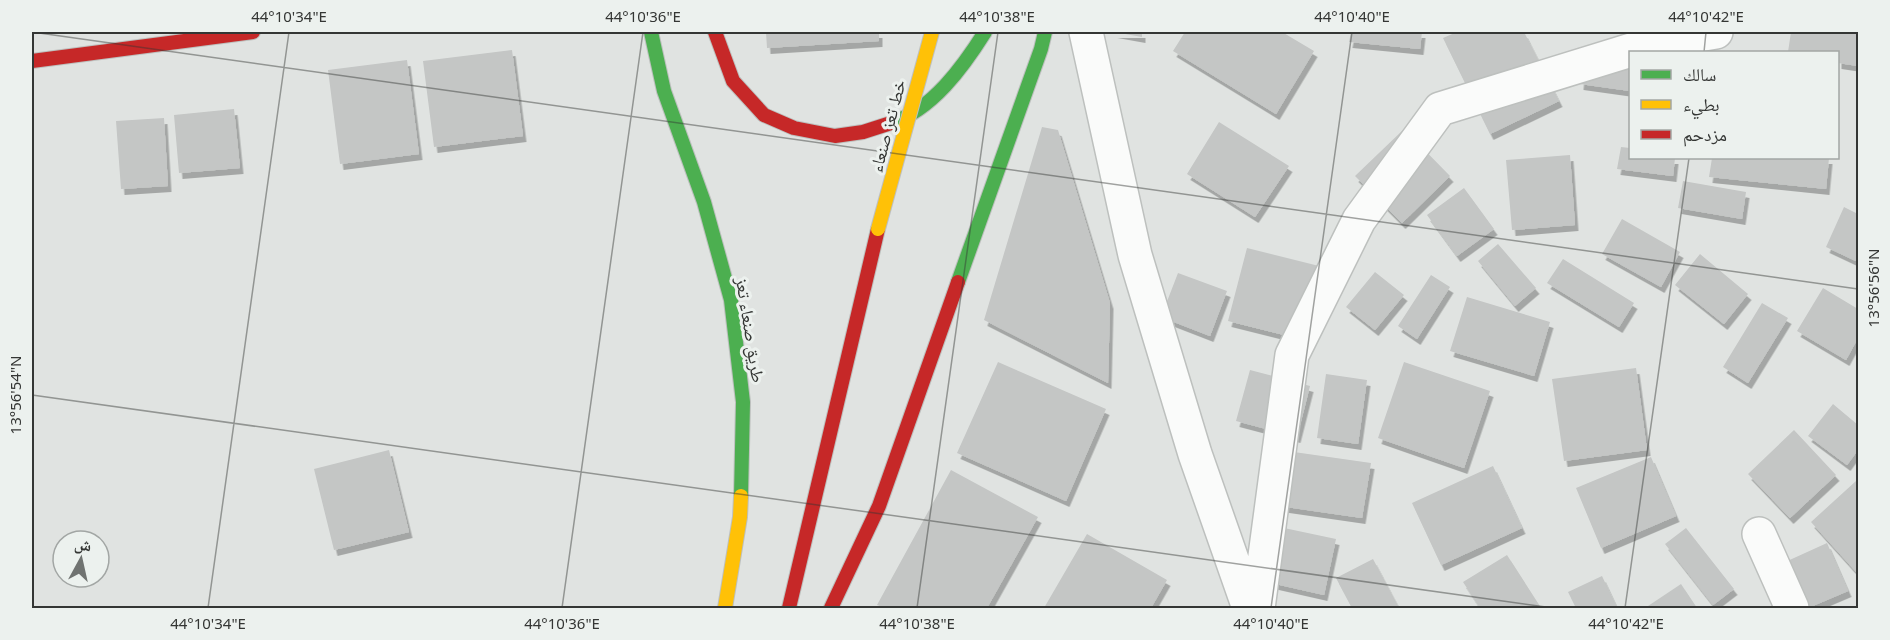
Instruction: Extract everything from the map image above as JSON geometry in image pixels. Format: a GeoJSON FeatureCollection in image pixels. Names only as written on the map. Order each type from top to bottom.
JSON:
{"type":"FeatureCollection","features":[{"type":"Feature","properties":{"kind":"main road"},"geometry":{"type":"LineString","coordinates":[[35,56],[254,32]]}},
{"type":"Feature","properties":{"kind":"main road","name":"طريق صنعاء تعز"},"geometry":{"type":"LineString","coordinates":[[651,32],[664,91],[704,202],[731,300],[742,414],[740,517],[725,609]]}},
{"type":"Feature","properties":{"kind":"main road"},"geometry":{"type":"LineString","coordinates":[[715,32],[733,81],[764,115],[795,128],[835,135],[863,132],[895,122],[923,105],[945,86],[965,63],[985,32]]}},
{"type":"Feature","properties":{"kind":"main road","name":"خط تعز صنعاء"},"geometry":{"type":"LineString","coordinates":[[789,609],[879,229],[932,32]]}},
{"type":"Feature","properties":{"kind":"main road"},"geometry":{"type":"LineString","coordinates":[[831,609],[879,506],[1041,49],[1045,32]]}},
{"type":"Feature","properties":{"kind":"street"},"geometry":{"type":"LineString","coordinates":[[1086,32],[1135,255],[1195,454],[1249,609]]}},
{"type":"Feature","properties":{"kind":"street"},"geometry":{"type":"LineString","coordinates":[[1258,609],[1292,355],[1359,220],[1440,109],[1647,37],[1716,32]]}},
{"type":"Feature","properties":{"kind":"street"},"geometry":{"type":"LineString","coordinates":[[1759,534],[1792,609]]}},
{"type":"Feature","properties":{"kind":"building"},"geometry":{"type":"Polygon","coordinates":[[[766,32],[879,32],[879,41],[767,48],[766,32]]]}},
{"type":"Feature","properties":{"kind":"building"},"geometry":{"type":"Polygon","coordinates":[[[1114,32],[1142,32],[1142,37],[1114,32]]]}},
{"type":"Feature","properties":{"kind":"building"},"geometry":{"type":"Polygon","coordinates":[[[1185,32],[1282,32],[1314,51],[1276,114],[1173,51],[1185,32]]]}},
{"type":"Feature","properties":{"kind":"building"},"geometry":{"type":"Polygon","coordinates":[[[1351,32],[1422,32],[1420,49],[1349,42],[1351,32]]]}},
{"type":"Feature","properties":{"kind":"building"},"geometry":{"type":"Polygon","coordinates":[[[1457,32],[1524,32],[1559,101],[1490,134],[1443,38],[1457,32]]]}},
{"type":"Feature","properties":{"kind":"building"},"geometry":{"type":"Polygon","coordinates":[[[1791,32],[1858,32],[1858,66],[1839,63],[1839,51],[1788,51],[1791,32]]]}},
{"type":"Feature","properties":{"kind":"building"},"geometry":{"type":"Polygon","coordinates":[[[1584,46],[1629,52],[1629,91],[1580,84],[1584,46]]]}},
{"type":"Feature","properties":{"kind":"building"},"geometry":{"type":"Polygon","coordinates":[[[512,50],[523,136],[434,147],[423,61],[512,50]]]}},
{"type":"Feature","properties":{"kind":"building"},"geometry":{"type":"Polygon","coordinates":[[[407,60],[419,154],[340,164],[328,70],[407,60]]]}},
{"type":"Feature","properties":{"kind":"building"},"geometry":{"type":"Polygon","coordinates":[[[234,109],[240,168],[179,173],[174,115],[234,109]]]}},
{"type":"Feature","properties":{"kind":"building"},"geometry":{"type":"Polygon","coordinates":[[[164,118],[168,186],[121,189],[116,121],[164,118]]]}},
{"type":"Feature","properties":{"kind":"building"},"geometry":{"type":"Polygon","coordinates":[[[1219,122],[1289,166],[1255,217],[1187,174],[1219,122]]]}},
{"type":"Feature","properties":{"kind":"building"},"geometry":{"type":"Polygon","coordinates":[[[1042,127],[1058,130],[1110,303],[1108,383],[984,320],[1042,127]]]}},
{"type":"Feature","properties":{"kind":"building"},"geometry":{"type":"Polygon","coordinates":[[[1404,129],[1450,176],[1402,223],[1355,176],[1404,129]]]}},
{"type":"Feature","properties":{"kind":"building"},"geometry":{"type":"Polygon","coordinates":[[[1621,147],[1629,148],[1629,159],[1675,159],[1673,176],[1617,169],[1621,147]]]}},
{"type":"Feature","properties":{"kind":"building"},"geometry":{"type":"Polygon","coordinates":[[[1570,155],[1575,225],[1512,230],[1506,160],[1570,155]]]}},
{"type":"Feature","properties":{"kind":"building"},"geometry":{"type":"Polygon","coordinates":[[[1712,159],[1829,159],[1826,189],[1709,177],[1712,159]]]}},
{"type":"Feature","properties":{"kind":"building"},"geometry":{"type":"Polygon","coordinates":[[[1683,181],[1746,192],[1742,219],[1678,208],[1683,181]]]}},
{"type":"Feature","properties":{"kind":"building"},"geometry":{"type":"Polygon","coordinates":[[[1464,188],[1494,229],[1457,256],[1427,215],[1464,188]]]}},
{"type":"Feature","properties":{"kind":"building"},"geometry":{"type":"Polygon","coordinates":[[[1844,207],[1858,214],[1858,262],[1826,247],[1844,207]]]}},
{"type":"Feature","properties":{"kind":"building"},"geometry":{"type":"Polygon","coordinates":[[[1622,219],[1680,252],[1661,287],[1602,254],[1622,219]]]}},
{"type":"Feature","properties":{"kind":"building"},"geometry":{"type":"Polygon","coordinates":[[[1498,244],[1536,288],[1515,306],[1478,261],[1498,244]]]}},
{"type":"Feature","properties":{"kind":"building"},"geometry":{"type":"Polygon","coordinates":[[[1247,248],[1319,266],[1300,339],[1228,321],[1247,248]]]}},
{"type":"Feature","properties":{"kind":"building"},"geometry":{"type":"Polygon","coordinates":[[[1700,254],[1748,294],[1724,324],[1675,285],[1700,254]]]}},
{"type":"Feature","properties":{"kind":"building"},"geometry":{"type":"Polygon","coordinates":[[[1563,259],[1634,303],[1619,327],[1547,283],[1563,259]]]}},
{"type":"Feature","properties":{"kind":"building"},"geometry":{"type":"Polygon","coordinates":[[[1375,272],[1404,295],[1375,330],[1346,307],[1375,272]]]}},
{"type":"Feature","properties":{"kind":"building"},"geometry":{"type":"Polygon","coordinates":[[[1178,273],[1227,291],[1210,336],[1161,317],[1178,273]]]}},
{"type":"Feature","properties":{"kind":"building"},"geometry":{"type":"Polygon","coordinates":[[[1431,275],[1450,287],[1417,339],[1398,326],[1431,275]]]}},
{"type":"Feature","properties":{"kind":"building"},"geometry":{"type":"Polygon","coordinates":[[[1823,288],[1858,309],[1858,338],[1846,360],[1797,331],[1823,288]]]}},
{"type":"Feature","properties":{"kind":"building"},"geometry":{"type":"Polygon","coordinates":[[[1467,297],[1550,322],[1534,376],[1450,351],[1467,297]]]}},
{"type":"Feature","properties":{"kind":"building"},"geometry":{"type":"Polygon","coordinates":[[[1762,303],[1788,318],[1748,383],[1723,367],[1762,303]]]}},
{"type":"Feature","properties":{"kind":"building"},"geometry":{"type":"Polygon","coordinates":[[[998,362],[1106,409],[1066,501],[957,453],[998,362]]]}},
{"type":"Feature","properties":{"kind":"building"},"geometry":{"type":"Polygon","coordinates":[[[1404,362],[1490,391],[1464,468],[1378,438],[1404,362]]]}},
{"type":"Feature","properties":{"kind":"building"},"geometry":{"type":"Polygon","coordinates":[[[1636,368],[1647,450],[1564,461],[1552,379],[1636,368]]]}},
{"type":"Feature","properties":{"kind":"building"},"geometry":{"type":"Polygon","coordinates":[[[1250,370],[1310,386],[1297,437],[1236,421],[1250,370]]]}},
{"type":"Feature","properties":{"kind":"building"},"geometry":{"type":"Polygon","coordinates":[[[1326,374],[1367,380],[1358,444],[1317,438],[1326,374]]]}},
{"type":"Feature","properties":{"kind":"building"},"geometry":{"type":"Polygon","coordinates":[[[1833,404],[1858,425],[1858,450],[1847,465],[1808,436],[1833,404]]]}},
{"type":"Feature","properties":{"kind":"building"},"geometry":{"type":"Polygon","coordinates":[[[1794,430],[1836,475],[1790,518],[1748,474],[1794,430]]]}},
{"type":"Feature","properties":{"kind":"building"},"geometry":{"type":"Polygon","coordinates":[[[389,450],[409,532],[334,550],[314,469],[389,450]]]}},
{"type":"Feature","properties":{"kind":"building"},"geometry":{"type":"Polygon","coordinates":[[[1287,451],[1371,463],[1362,518],[1279,506],[1287,451]]]}},
{"type":"Feature","properties":{"kind":"building"},"geometry":{"type":"Polygon","coordinates":[[[1651,457],[1676,516],[1601,548],[1576,488],[1651,457]]]}},
{"type":"Feature","properties":{"kind":"building"},"geometry":{"type":"Polygon","coordinates":[[[1493,466],[1522,528],[1441,565],[1412,503],[1493,466]]]}},
{"type":"Feature","properties":{"kind":"building"},"geometry":{"type":"Polygon","coordinates":[[[951,470],[1038,517],[987,608],[885,608],[877,605],[951,470]]]}},
{"type":"Feature","properties":{"kind":"building"},"geometry":{"type":"Polygon","coordinates":[[[1856,481],[1858,483],[1858,574],[1811,522],[1856,481]]]}},
{"type":"Feature","properties":{"kind":"building"},"geometry":{"type":"Polygon","coordinates":[[[1284,528],[1336,539],[1324,595],[1271,583],[1284,528]]]}},
{"type":"Feature","properties":{"kind":"building"},"geometry":{"type":"Polygon","coordinates":[[[1686,528],[1734,589],[1713,605],[1665,544],[1686,528]]]}},
{"type":"Feature","properties":{"kind":"building"},"geometry":{"type":"Polygon","coordinates":[[[1087,534],[1167,580],[1151,608],[1044,608],[1087,534]]]}},
{"type":"Feature","properties":{"kind":"building"},"geometry":{"type":"Polygon","coordinates":[[[1827,543],[1848,591],[1808,608],[1783,563],[1827,543]]]}},
{"type":"Feature","properties":{"kind":"building"},"geometry":{"type":"Polygon","coordinates":[[[1507,555],[1541,608],[1480,608],[1463,582],[1507,555]]]}},
{"type":"Feature","properties":{"kind":"building"},"geometry":{"type":"Polygon","coordinates":[[[1373,559],[1399,608],[1352,608],[1336,578],[1373,559]]]}},
{"type":"Feature","properties":{"kind":"building"},"geometry":{"type":"Polygon","coordinates":[[[1602,576],[1617,608],[1576,608],[1568,592],[1602,576]]]}},
{"type":"Feature","properties":{"kind":"building"},"geometry":{"type":"Polygon","coordinates":[[[1681,584],[1697,608],[1645,608],[1681,584]]]}},
{"type":"Feature","properties":{"kind":"traffic: fast"},"geometry":{"type":"LineString","coordinates":[[651,32],[664,91],[704,202],[731,300],[743,402],[741,496]]}},
{"type":"Feature","properties":{"kind":"traffic: fast"},"geometry":{"type":"LineString","coordinates":[[891,123],[906,117],[933,98],[956,73],[985,32]]}},
{"type":"Feature","properties":{"kind":"traffic: fast"},"geometry":{"type":"LineString","coordinates":[[958,282],[1041,49],[1045,32]]}},
{"type":"Feature","properties":{"kind":"traffic: slow"},"geometry":{"type":"LineString","coordinates":[[878,229],[932,32]]}},
{"type":"Feature","properties":{"kind":"traffic: slow"},"geometry":{"type":"LineString","coordinates":[[725,608],[740,517],[741,496]]}},
{"type":"Feature","properties":{"kind":"traffic: jam"},"geometry":{"type":"LineString","coordinates":[[32,61],[253,32]]}},
{"type":"Feature","properties":{"kind":"traffic: jam"},"geometry":{"type":"LineString","coordinates":[[715,32],[733,81],[764,115],[794,128],[835,136],[863,132],[891,123]]}},
{"type":"Feature","properties":{"kind":"traffic: jam"},"geometry":{"type":"LineString","coordinates":[[789,608],[878,229]]}},
{"type":"Feature","properties":{"kind":"traffic: jam"},"geometry":{"type":"LineString","coordinates":[[831,608],[879,506],[958,282]]}}]}
